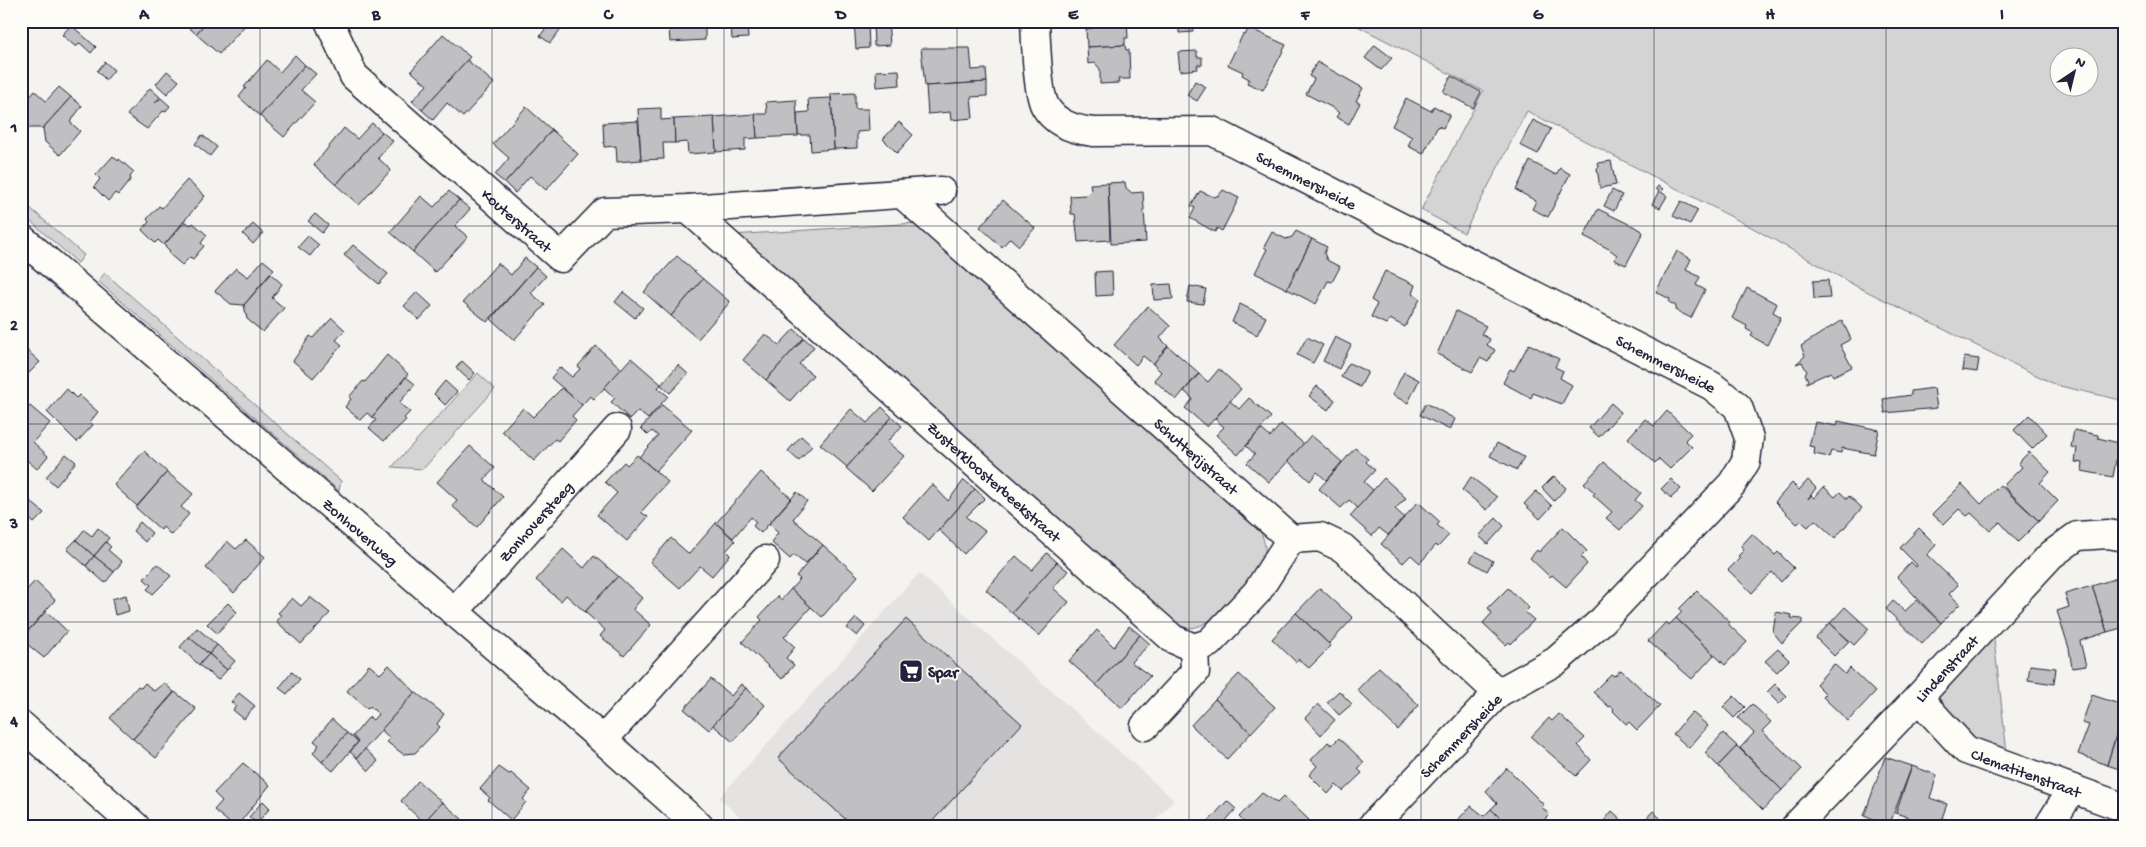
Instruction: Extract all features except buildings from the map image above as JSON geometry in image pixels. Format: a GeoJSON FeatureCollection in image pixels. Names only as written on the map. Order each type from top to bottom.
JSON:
{"type":"FeatureCollection","features":[{"type":"Feature","properties":{"kind":"street","name":"Kouterstraat"},"geometry":{"type":"LineString","coordinates":[[329,21],[354,76],[561,258],[605,212],[688,209],[940,191]]}},
{"type":"Feature","properties":{"kind":"street","name":"Schemmersheide"},"geometry":{"type":"LineString","coordinates":[[1036,21],[1038,71],[1044,105],[1059,121],[1076,130],[1094,132],[1212,131],[1712,386],[1738,407],[1749,438],[1746,461],[1732,484],[1596,626],[1556,661],[1498,693],[1372,826]]}},
{"type":"Feature","properties":{"kind":"street","name":"Schutterijstraat"},"geometry":{"type":"LineString","coordinates":[[902,194],[1291,539]]}},
{"type":"Feature","properties":{"kind":"street","name":"Zusterkloosterbeekstraat"},"geometry":{"type":"LineString","coordinates":[[688,209],[1173,639],[1194,648]]}},
{"type":"Feature","properties":{"kind":"street","name":"Zonhoverweg"},"geometry":{"type":"LineString","coordinates":[[21,238],[603,740],[700,826]]}},
{"type":"Feature","properties":{"kind":"street","name":"Zonhoversteeg"},"geometry":{"type":"LineString","coordinates":[[454,612],[617,429]]}},
{"type":"Feature","properties":{"kind":"street","name":"Lindenstraat"},"geometry":{"type":"LineString","coordinates":[[1796,826],[2051,555],[2077,536],[2116,535]]}},
{"type":"Feature","properties":{"kind":"street"},"geometry":{"type":"LineString","coordinates":[[1145,726],[1195,672],[1194,648],[1209,643],[1257,592],[1291,539],[1320,537],[1343,548],[1498,693]]}},
{"type":"Feature","properties":{"kind":"street"},"geometry":{"type":"LineString","coordinates":[[603,740],[765,560]]}},
{"type":"Feature","properties":{"kind":"street","name":"Clematitenstraat"},"geometry":{"type":"LineString","coordinates":[[1918,698],[1966,750],[2125,808]]}},
{"type":"Feature","properties":{"kind":"street"},"geometry":{"type":"LineString","coordinates":[[21,725],[135,826]]}},
{"type":"Feature","properties":{"kind":"street"},"geometry":{"type":"LineString","coordinates":[[2049,826],[2072,789]]}},
{"type":"Feature","properties":{"kind":"shaded area"},"geometry":{"type":"Polygon","coordinates":[[[1348,21],[2125,21],[2125,401],[2056,385],[1856,286],[1753,228],[1527,111],[1464,233],[1421,210],[1483,91],[1348,21]]]}},
{"type":"Feature","properties":{"kind":"shaded area"},"geometry":{"type":"Polygon","coordinates":[[[21,200],[84,255],[78,263],[21,213],[21,200]]]}},
{"type":"Feature","properties":{"kind":"shaded area"},"geometry":{"type":"Polygon","coordinates":[[[916,223],[1260,529],[1265,549],[1262,561],[1246,586],[1224,610],[1200,626],[1190,628],[1165,619],[731,235],[916,223]]]}},
{"type":"Feature","properties":{"kind":"shaded area"},"geometry":{"type":"Polygon","coordinates":[[[105,273],[341,481],[339,491],[98,281],[105,273]]]}},
{"type":"Feature","properties":{"kind":"shaded area"},"geometry":{"type":"Polygon","coordinates":[[[478,373],[495,389],[423,469],[392,467],[478,373]]]}},
{"type":"Feature","properties":{"kind":"shaded area"},"geometry":{"type":"Polygon","coordinates":[[[919,573],[1174,800],[1150,826],[750,826],[719,798],[919,573]]]}},
{"type":"Feature","properties":{"kind":"shaded area"},"geometry":{"type":"Polygon","coordinates":[[[1993,631],[2007,753],[1974,741],[1936,699],[1942,683],[1993,631]]]}},
{"type":"Feature","properties":{"kind":"place","name":"Spar"},"geometry":{"type":"Point","coordinates":[911,671]}}]}
